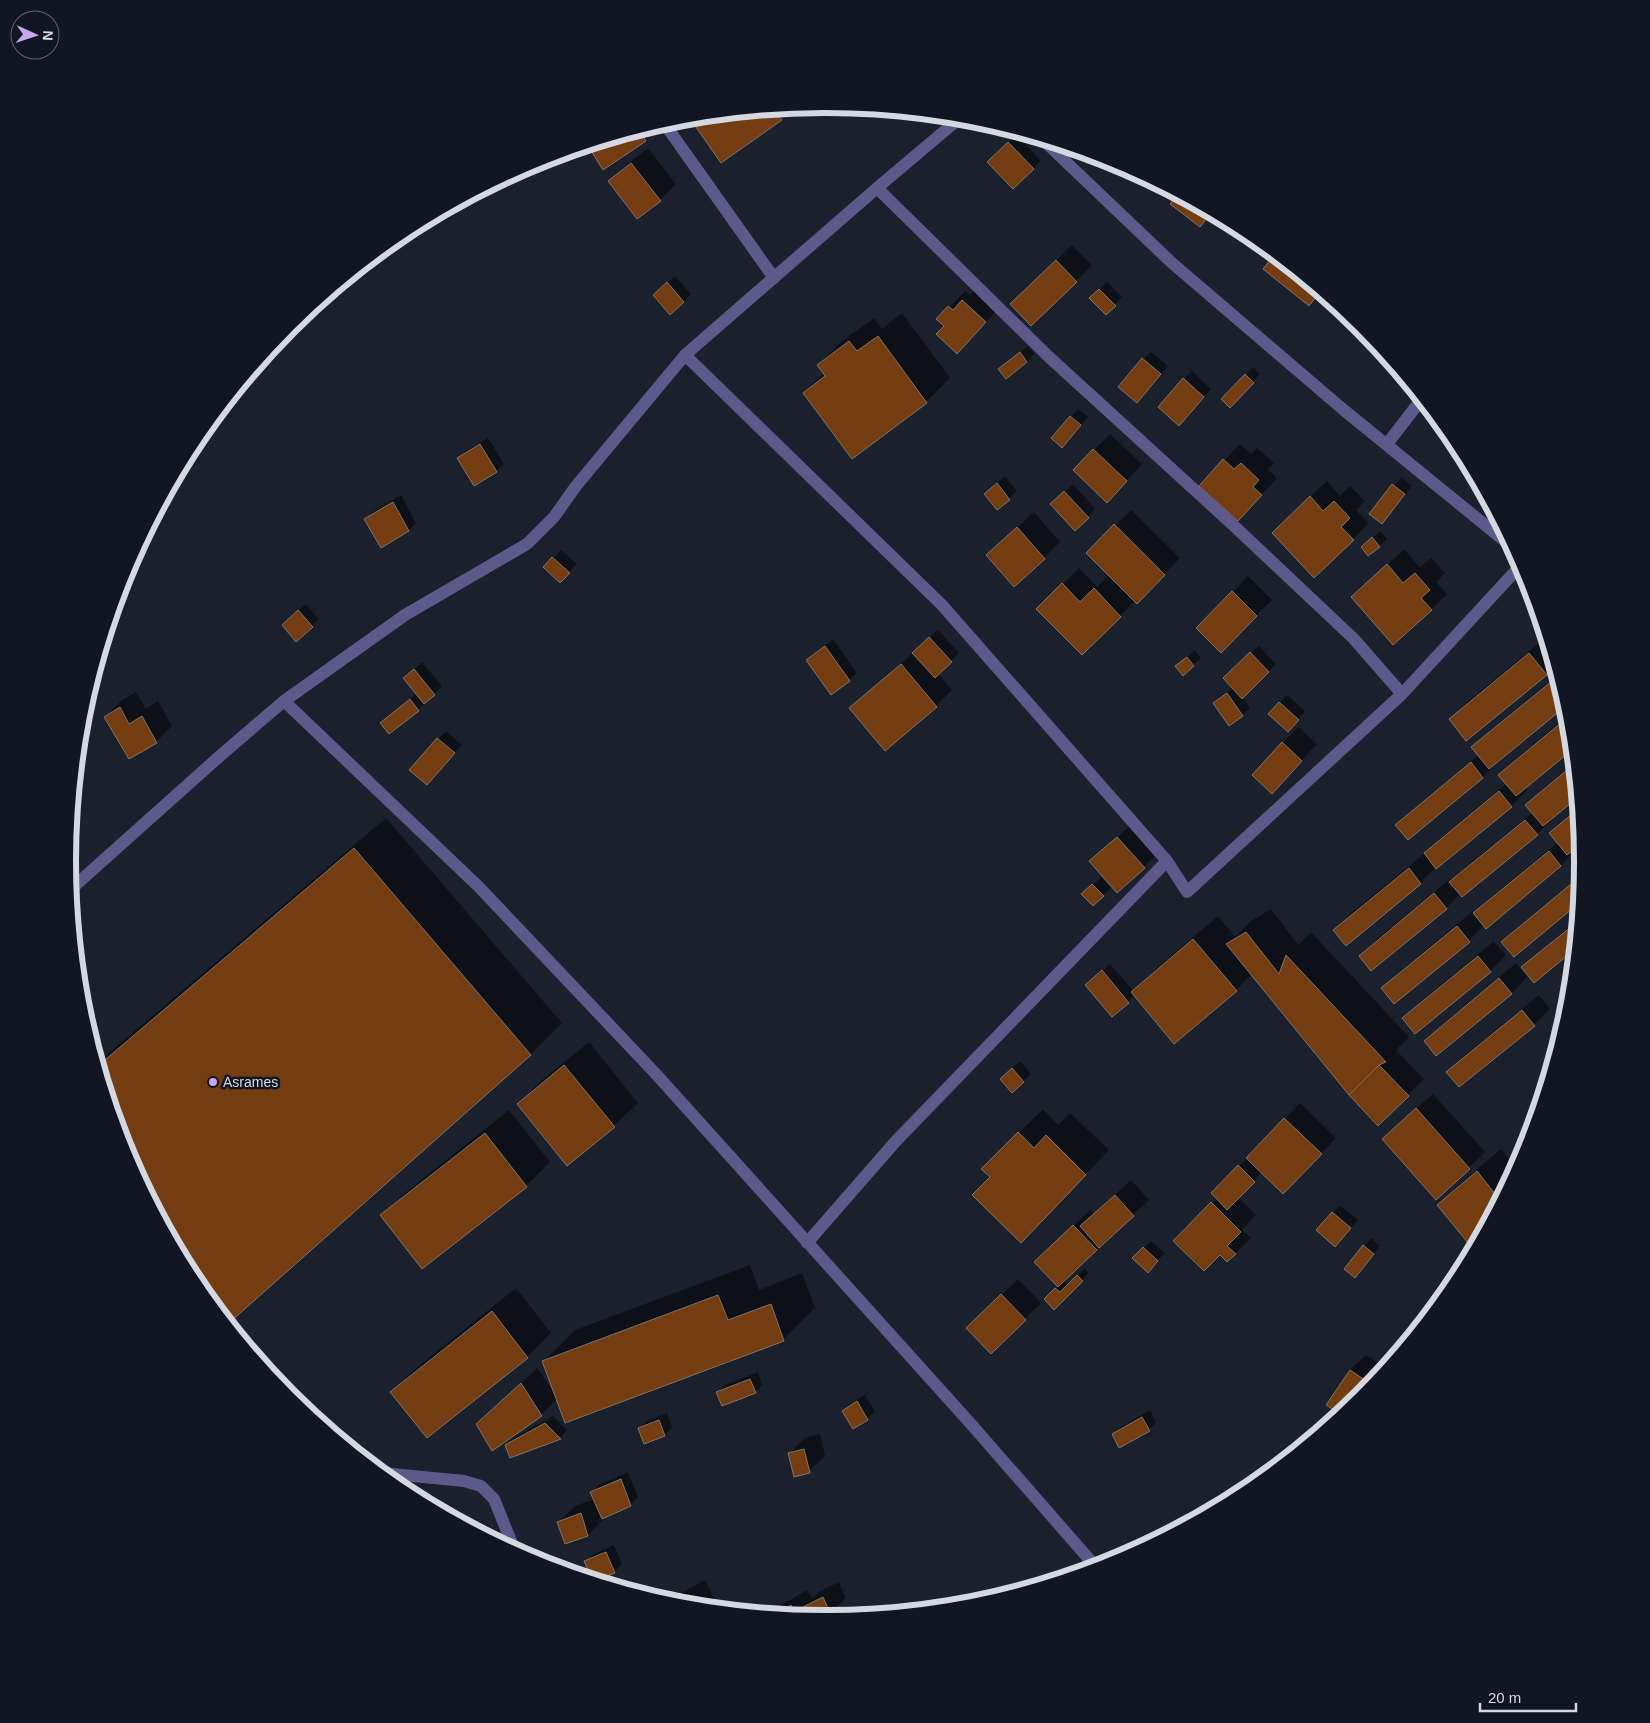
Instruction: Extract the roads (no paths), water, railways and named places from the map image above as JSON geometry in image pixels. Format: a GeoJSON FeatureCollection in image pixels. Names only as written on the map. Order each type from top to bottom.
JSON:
{"type":"FeatureCollection","features":[{"type":"Feature","properties":{"kind":"street"},"geometry":{"type":"LineString","coordinates":[[77,884],[221,754],[284,701],[405,615],[527,544],[554,518],[576,486],[685,355],[952,124]]}},
{"type":"Feature","properties":{"kind":"street"},"geometry":{"type":"LineString","coordinates":[[669,129],[774,278]]}},
{"type":"Feature","properties":{"kind":"street"},"geometry":{"type":"LineString","coordinates":[[1051,148],[1172,263],[1345,411],[1500,537]]}},
{"type":"Feature","properties":{"kind":"street"},"geometry":{"type":"LineString","coordinates":[[877,188],[1050,357],[1354,640],[1402,694]]}},
{"type":"Feature","properties":{"kind":"street"},"geometry":{"type":"LineString","coordinates":[[685,355],[942,605],[1167,861],[1187,892],[1402,694],[1515,571]]}},
{"type":"Feature","properties":{"kind":"street"},"geometry":{"type":"LineString","coordinates":[[1387,444],[1418,404]]}},
{"type":"Feature","properties":{"kind":"street"},"geometry":{"type":"LineString","coordinates":[[284,701],[479,887],[655,1073],[971,1424],[1091,1561]]}},
{"type":"Feature","properties":{"kind":"street"},"geometry":{"type":"LineString","coordinates":[[807,1242],[895,1142],[1167,861]]}},
{"type":"Feature","properties":{"kind":"street"},"geometry":{"type":"LineString","coordinates":[[396,1475],[464,1481],[481,1486],[494,1499],[511,1541]]}},
{"type":"Feature","properties":{"kind":"place","name":"Asrames"},"geometry":{"type":"Point","coordinates":[213,1082]}}]}
